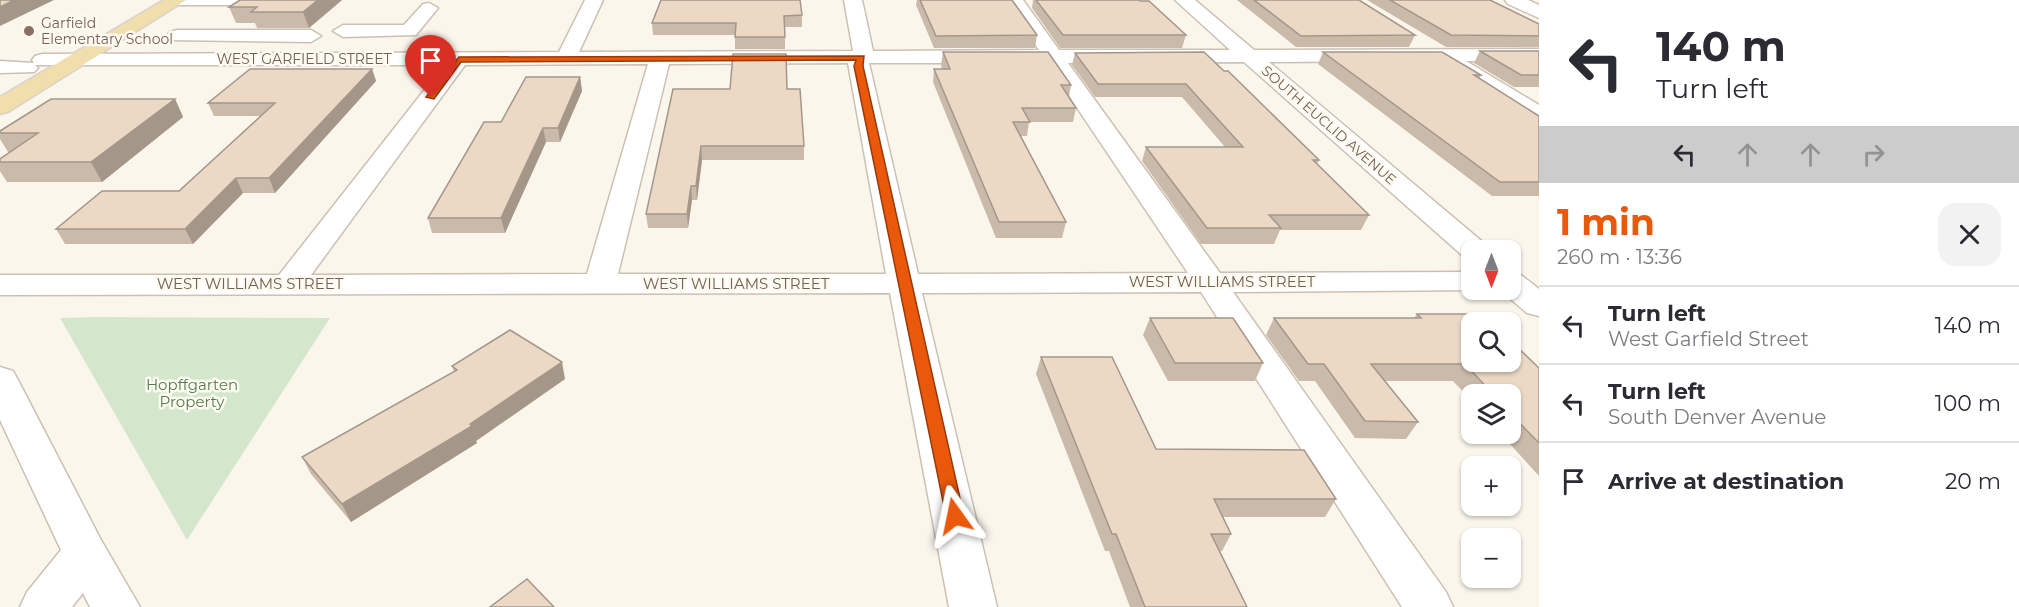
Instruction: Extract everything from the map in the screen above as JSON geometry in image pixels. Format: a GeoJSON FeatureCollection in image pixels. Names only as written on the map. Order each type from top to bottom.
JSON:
{"type":"FeatureCollection","features":[{"type":"Feature","properties":{"kind":"main road"},"geometry":{"type":"LineString","coordinates":[[0,82],[146,0]]}},
{"type":"Feature","properties":{"kind":"main road"},"geometry":{"type":"LineString","coordinates":[[0,107],[177,0]]}},
{"type":"Feature","properties":{"kind":"street"},"geometry":{"type":"LineString","coordinates":[[177,0],[324,0]]}},
{"type":"Feature","properties":{"kind":"street"},"geometry":{"type":"LineString","coordinates":[[566,58],[594,0]]}},
{"type":"Feature","properties":{"kind":"street"},"geometry":{"type":"LineString","coordinates":[[853,0],[863,50],[858,66],[974,607]]}},
{"type":"Feature","properties":{"kind":"street"},"geometry":{"type":"LineString","coordinates":[[1014,0],[1210,282],[1429,607]]}},
{"type":"Feature","properties":{"kind":"street","name":"SOUTH EUCLID AVENUE"},"geometry":{"type":"LineString","coordinates":[[1184,0],[1462,240]]}},
{"type":"Feature","properties":{"kind":"street"},"geometry":{"type":"LineString","coordinates":[[1514,0],[1539,12]]}},
{"type":"Feature","properties":{"kind":"street"},"geometry":{"type":"LineString","coordinates":[[177,36],[409,31],[429,9]]}},
{"type":"Feature","properties":{"kind":"street"},"geometry":{"type":"LineString","coordinates":[[312,59],[365,10]]}},
{"type":"Feature","properties":{"kind":"street"},"geometry":{"type":"LineString","coordinates":[[1412,37],[1539,115]]}},
{"type":"Feature","properties":{"kind":"street","name":"WEST GARFIELD STREET"},"geometry":{"type":"LineString","coordinates":[[0,67],[81,60],[1539,55]]}},
{"type":"Feature","properties":{"kind":"street"},"geometry":{"type":"LineString","coordinates":[[600,284],[660,58]]}},
{"type":"Feature","properties":{"kind":"street"},"geometry":{"type":"LineString","coordinates":[[288,284],[459,59]]}},
{"type":"Feature","properties":{"kind":"street","name":"WEST WILLIAMS STREET"},"geometry":{"type":"LineString","coordinates":[[0,285],[1461,282]]}},
{"type":"Feature","properties":{"kind":"street"},"geometry":{"type":"LineString","coordinates":[[1521,282],[1539,282]]}},
{"type":"Feature","properties":{"kind":"street"},"geometry":{"type":"LineString","coordinates":[[1521,291],[1539,306]]}},
{"type":"Feature","properties":{"kind":"street"},"geometry":{"type":"LineString","coordinates":[[0,380],[85,554],[116,607]]}},
{"type":"Feature","properties":{"kind":"street"},"geometry":{"type":"LineString","coordinates":[[44,607],[85,554]]}},
{"type":"Feature","properties":{"kind":"green space","name":"Hopffgarten Property"},"geometry":{"type":"Polygon","coordinates":[[[60,318],[330,318],[187,540],[60,318]]]}},
{"type":"Feature","properties":{"kind":"building"},"geometry":{"type":"Polygon","coordinates":[[[0,0],[14,0],[0,7],[0,0]]]}},
{"type":"Feature","properties":{"kind":"building"},"geometry":{"type":"Polygon","coordinates":[[[240,0],[318,0],[303,12],[251,12],[257,7],[229,7],[240,0]]]}},
{"type":"Feature","properties":{"kind":"building"},"geometry":{"type":"Polygon","coordinates":[[[661,0],[800,0],[802,15],[784,16],[785,37],[735,37],[736,23],[652,23],[661,0]]]}},
{"type":"Feature","properties":{"kind":"building"},"geometry":{"type":"Polygon","coordinates":[[[920,0],[1012,0],[1037,35],[936,36],[920,0]]]}},
{"type":"Feature","properties":{"kind":"building"},"geometry":{"type":"Polygon","coordinates":[[[1036,0],[1149,1],[1186,35],[1063,35],[1036,0]]]}},
{"type":"Feature","properties":{"kind":"building"},"geometry":{"type":"Polygon","coordinates":[[[1254,0],[1359,0],[1415,35],[1301,36],[1254,0]]]}},
{"type":"Feature","properties":{"kind":"building"},"geometry":{"type":"Polygon","coordinates":[[[1390,0],[1490,0],[1539,24],[1539,36],[1451,35],[1390,0]]]}},
{"type":"Feature","properties":{"kind":"building"},"geometry":{"type":"Polygon","coordinates":[[[1480,51],[1539,51],[1539,75],[1521,75],[1480,51]]]}},
{"type":"Feature","properties":{"kind":"building"},"geometry":{"type":"Polygon","coordinates":[[[943,52],[1048,52],[1071,85],[1061,85],[1076,108],[1022,108],[1030,122],[1013,122],[1066,222],[999,222],[934,69],[950,69],[943,52]]]}},
{"type":"Feature","properties":{"kind":"building"},"geometry":{"type":"Polygon","coordinates":[[[1204,52],[1224,71],[1228,71],[1319,160],[1313,160],[1369,215],[1269,215],[1281,228],[1207,228],[1146,147],[1243,147],[1186,84],[1098,84],[1075,53],[1204,52]]]}},
{"type":"Feature","properties":{"kind":"building"},"geometry":{"type":"Polygon","coordinates":[[[1323,52],[1442,52],[1481,75],[1474,75],[1539,116],[1539,182],[1500,182],[1323,52]]]}},
{"type":"Feature","properties":{"kind":"building"},"geometry":{"type":"Polygon","coordinates":[[[733,54],[786,54],[787,89],[800,89],[804,146],[701,146],[696,186],[691,186],[687,214],[646,214],[673,89],[730,89],[733,54]]]}},
{"type":"Feature","properties":{"kind":"building"},"geometry":{"type":"Polygon","coordinates":[[[250,69],[372,69],[269,178],[236,178],[185,229],[56,229],[102,191],[179,191],[275,103],[208,103],[250,69]]]}},
{"type":"Feature","properties":{"kind":"building"},"geometry":{"type":"Polygon","coordinates":[[[526,77],[580,77],[558,128],[543,128],[501,218],[428,218],[484,122],[501,122],[526,77]]]}},
{"type":"Feature","properties":{"kind":"building"},"geometry":{"type":"Polygon","coordinates":[[[51,99],[175,99],[91,162],[0,162],[0,159],[38,133],[0,133],[0,131],[51,99]]]}},
{"type":"Feature","properties":{"kind":"building"},"geometry":{"type":"Polygon","coordinates":[[[1417,314],[1461,314],[1461,364],[1371,364],[1418,422],[1365,421],[1324,364],[1308,364],[1274,318],[1421,318],[1417,314]]]}},
{"type":"Feature","properties":{"kind":"building"},"geometry":{"type":"Polygon","coordinates":[[[1150,318],[1233,318],[1263,363],[1175,363],[1150,318]]]}},
{"type":"Feature","properties":{"kind":"building"},"geometry":{"type":"Polygon","coordinates":[[[510,330],[562,362],[470,424],[472,426],[342,504],[302,457],[457,370],[452,366],[510,330]]]}},
{"type":"Feature","properties":{"kind":"building"},"geometry":{"type":"Polygon","coordinates":[[[1521,351],[1539,368],[1539,443],[1521,424],[1521,384],[1484,384],[1472,372],[1521,372],[1521,351]]]}},
{"type":"Feature","properties":{"kind":"building"},"geometry":{"type":"Polygon","coordinates":[[[1041,357],[1112,357],[1156,449],[1304,450],[1336,499],[1214,499],[1231,534],[1211,534],[1247,607],[1145,607],[1116,534],[1112,534],[1041,357]]]}},
{"type":"Feature","properties":{"kind":"building"},"geometry":{"type":"Polygon","coordinates":[[[527,579],[554,607],[490,607],[527,579]]]}},
{"type":"Feature","properties":{"kind":"place","name":"Garfield Elementary School"},"geometry":{"type":"Point","coordinates":[29,31]}},
{"type":"Feature","properties":{"kind":"route"},"geometry":{"type":"LineString","coordinates":[[431,97],[459,59],[861,58],[858,66],[955,516]]}}]}
